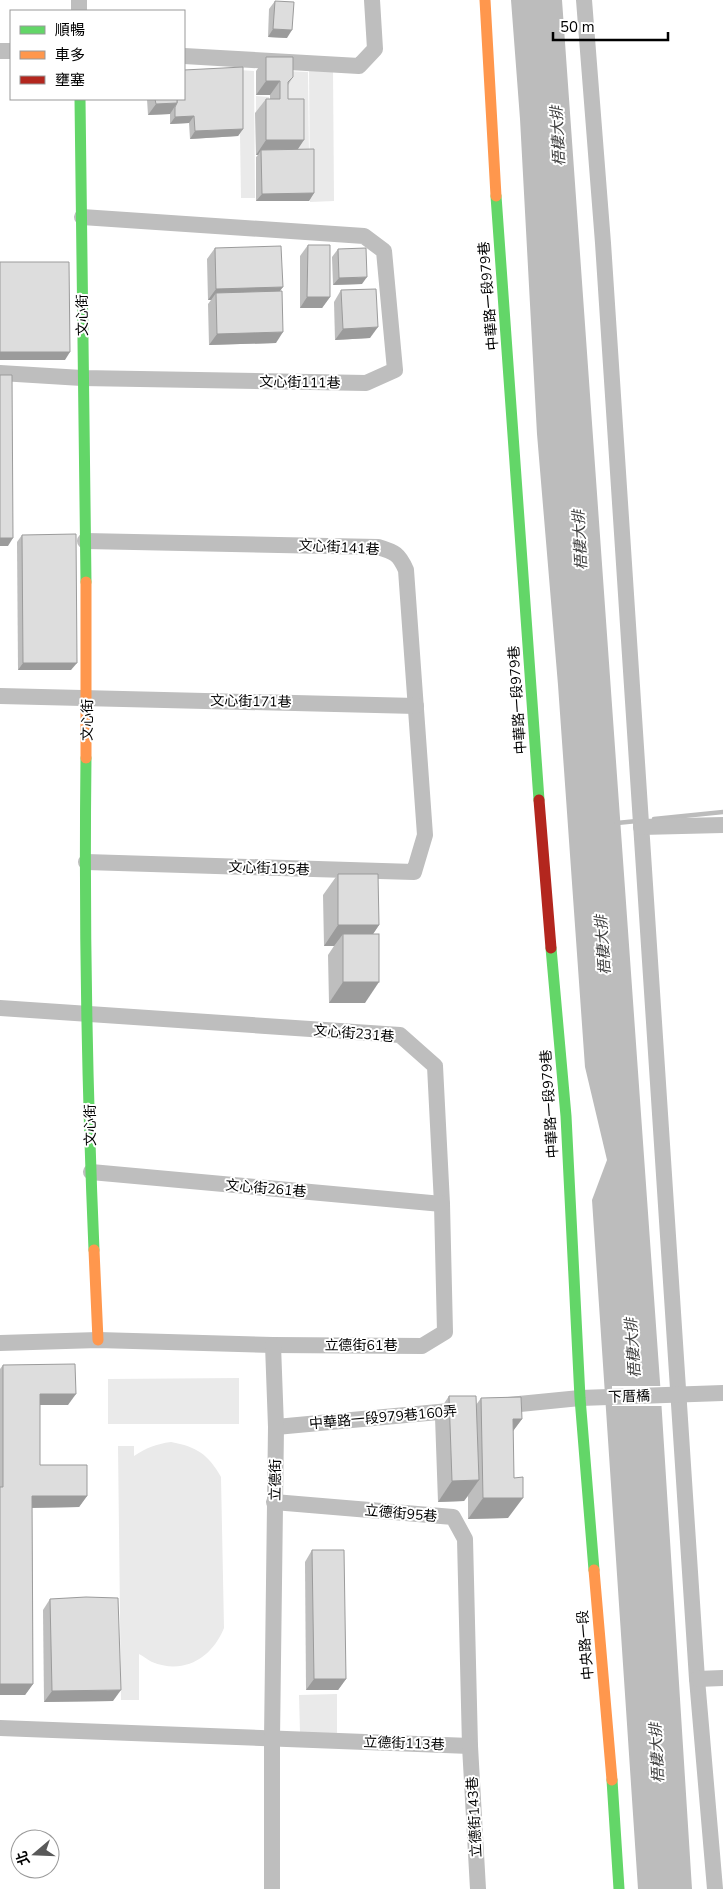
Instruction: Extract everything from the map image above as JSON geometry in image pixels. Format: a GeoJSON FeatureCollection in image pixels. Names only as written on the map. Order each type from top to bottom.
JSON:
{"type":"FeatureCollection","features":[{"type":"Feature","properties":{"kind":"street"},"geometry":{"type":"LineString","coordinates":[[185,56],[359,66],[375,49],[372,0]]}},
{"type":"Feature","properties":{"kind":"street","name":"中華路一段979巷"},"geometry":{"type":"LineString","coordinates":[[485,0],[499,248],[513,412],[540,820],[566,1116],[580,1398]]}},
{"type":"Feature","properties":{"kind":"street"},"geometry":{"type":"LineString","coordinates":[[584,0],[603,243],[697,1679],[715,1889]]}},
{"type":"Feature","properties":{"kind":"street","name":"文心街"},"geometry":{"type":"LineString","coordinates":[[80,100],[87,698],[85,841],[91,1172],[98,1340]]}},
{"type":"Feature","properties":{"kind":"street","name":"文心街111巷"},"geometry":{"type":"LineString","coordinates":[[82,217],[364,236],[384,251],[395,370],[366,383],[82,378]]}},
{"type":"Feature","properties":{"kind":"street"},"geometry":{"type":"LineString","coordinates":[[0,373],[82,378]]}},
{"type":"Feature","properties":{"kind":"street","name":"文心街141巷"},"geometry":{"type":"LineString","coordinates":[[85,541],[378,547],[392,551],[401,558],[406,570],[425,835]]}},
{"type":"Feature","properties":{"kind":"street","name":"文心街171巷"},"geometry":{"type":"LineString","coordinates":[[0,696],[416,706]]}},
{"type":"Feature","properties":{"kind":"street"},"geometry":{"type":"LineString","coordinates":[[642,827],[723,825]]}},
{"type":"Feature","properties":{"kind":"street","name":"文心街195巷"},"geometry":{"type":"LineString","coordinates":[[86,862],[414,872],[425,835]]}},
{"type":"Feature","properties":{"kind":"street","name":"文心街231巷"},"geometry":{"type":"LineString","coordinates":[[0,1008],[400,1036],[435,1066],[442,1204],[445,1332]]}},
{"type":"Feature","properties":{"kind":"street","name":"文心街261巷"},"geometry":{"type":"LineString","coordinates":[[91,1172],[442,1204]]}},
{"type":"Feature","properties":{"kind":"street","name":"立德街61巷"},"geometry":{"type":"LineString","coordinates":[[273,1345],[422,1346],[445,1332]]}},
{"type":"Feature","properties":{"kind":"street"},"geometry":{"type":"LineString","coordinates":[[0,1343],[98,1340],[273,1345]]}},
{"type":"Feature","properties":{"kind":"street","name":"立德街"},"geometry":{"type":"LineString","coordinates":[[272,1889],[276,1428],[273,1345]]}},
{"type":"Feature","properties":{"kind":"street","name":"下厝橋"},"geometry":{"type":"LineString","coordinates":[[580,1398],[723,1393]]}},
{"type":"Feature","properties":{"kind":"street","name":"中華路一段979巷160弄"},"geometry":{"type":"LineString","coordinates":[[276,1428],[580,1398]]}},
{"type":"Feature","properties":{"kind":"street","name":"中央路一段"},"geometry":{"type":"LineString","coordinates":[[580,1398],[609,1748],[618,1889]]}},
{"type":"Feature","properties":{"kind":"street","name":"立德街95巷"},"geometry":{"type":"LineString","coordinates":[[274,1502],[453,1518],[465,1539],[470,1746]]}},
{"type":"Feature","properties":{"kind":"street"},"geometry":{"type":"LineString","coordinates":[[697,1679],[723,1678]]}},
{"type":"Feature","properties":{"kind":"street","name":"立德街113巷"},"geometry":{"type":"LineString","coordinates":[[0,1728],[470,1746]]}},
{"type":"Feature","properties":{"kind":"street","name":"立德街143巷"},"geometry":{"type":"LineString","coordinates":[[470,1746],[478,1889]]}},
{"type":"Feature","properties":{"kind":"shaded area"},"geometry":{"type":"Polygon","coordinates":[[[309,69],[333,69],[334,201],[310,202],[309,69]]]}},
{"type":"Feature","properties":{"kind":"shaded area"},"geometry":{"type":"Polygon","coordinates":[[[239,70],[254,71],[255,198],[241,198],[239,70]]]}},
{"type":"Feature","properties":{"kind":"shaded area"},"geometry":{"type":"Polygon","coordinates":[[[285,71],[308,72],[309,155],[295,155],[280,93],[285,71]]]}},
{"type":"Feature","properties":{"kind":"shaded area"},"geometry":{"type":"Polygon","coordinates":[[[256,96],[269,97],[269,111],[256,111],[256,96]]]}},
{"type":"Feature","properties":{"kind":"shaded area"},"geometry":{"type":"Polygon","coordinates":[[[239,1378],[239,1424],[108,1424],[108,1379],[239,1378]]]}},
{"type":"Feature","properties":{"kind":"shaded area"},"geometry":{"type":"Polygon","coordinates":[[[171,1442],[188,1446],[201,1453],[221,1477],[224,1628],[212,1648],[195,1661],[186,1665],[164,1666],[152,1662],[139,1654],[139,1700],[121,1700],[118,1446],[134,1446],[134,1456],[151,1447],[171,1442]]]}},
{"type":"Feature","properties":{"kind":"shaded area"},"geometry":{"type":"Polygon","coordinates":[[[337,1694],[337,1733],[300,1733],[299,1695],[337,1694]]]}},
{"type":"Feature","properties":{"kind":"water","name":"梧棲大排"},"geometry":{"type":"Polygon","coordinates":[[[511,0],[562,0],[660,1382],[692,1889],[638,1889],[592,1200],[607,1160],[585,1067],[558,685],[537,434],[520,119],[511,0]]]}},
{"type":"Feature","properties":{"kind":"pier"},"geometry":{"type":"Polygon","coordinates":[[[612,1386],[663,1386],[664,1406],[612,1406],[612,1386]]]}},
{"type":"Feature","properties":{"kind":"building"},"geometry":{"type":"Polygon","coordinates":[[[275,1],[294,2],[292,30],[273,29],[275,1]]]}},
{"type":"Feature","properties":{"kind":"building"},"geometry":{"type":"Polygon","coordinates":[[[266,57],[293,57],[293,77],[288,82],[288,99],[304,99],[304,140],[266,140],[266,99],[280,99],[280,81],[266,81],[266,57]]]}},
{"type":"Feature","properties":{"kind":"building"},"geometry":{"type":"Polygon","coordinates":[[[243,67],[243,129],[195,131],[194,116],[175,117],[177,100],[185,100],[185,70],[243,67]]]}},
{"type":"Feature","properties":{"kind":"building"},"geometry":{"type":"Polygon","coordinates":[[[155,100],[177,100],[177,103],[156,104],[155,100]]]}},
{"type":"Feature","properties":{"kind":"building"},"geometry":{"type":"Polygon","coordinates":[[[314,149],[314,193],[262,194],[261,150],[314,149]]]}},
{"type":"Feature","properties":{"kind":"building"},"geometry":{"type":"Polygon","coordinates":[[[308,245],[330,245],[330,297],[307,297],[308,245]]]}},
{"type":"Feature","properties":{"kind":"building"},"geometry":{"type":"Polygon","coordinates":[[[281,246],[283,287],[216,289],[215,248],[281,246]]]}},
{"type":"Feature","properties":{"kind":"building"},"geometry":{"type":"Polygon","coordinates":[[[366,248],[367,277],[339,278],[338,249],[366,248]]]}},
{"type":"Feature","properties":{"kind":"building"},"geometry":{"type":"Polygon","coordinates":[[[0,262],[69,262],[70,352],[0,352],[0,262]]]}},
{"type":"Feature","properties":{"kind":"building"},"geometry":{"type":"Polygon","coordinates":[[[376,289],[378,327],[343,329],[341,290],[376,289]]]}},
{"type":"Feature","properties":{"kind":"building"},"geometry":{"type":"Polygon","coordinates":[[[282,291],[283,332],[217,334],[216,293],[282,291]]]}},
{"type":"Feature","properties":{"kind":"building"},"geometry":{"type":"Polygon","coordinates":[[[0,375],[12,375],[13,538],[0,538],[0,375]]]}},
{"type":"Feature","properties":{"kind":"building"},"geometry":{"type":"Polygon","coordinates":[[[76,534],[77,663],[23,663],[22,535],[76,534]]]}},
{"type":"Feature","properties":{"kind":"building"},"geometry":{"type":"Polygon","coordinates":[[[338,874],[378,874],[379,925],[338,925],[338,874]]]}},
{"type":"Feature","properties":{"kind":"building"},"geometry":{"type":"Polygon","coordinates":[[[343,934],[379,934],[379,982],[343,982],[343,934]]]}},
{"type":"Feature","properties":{"kind":"building"},"geometry":{"type":"Polygon","coordinates":[[[75,1364],[76,1394],[40,1394],[40,1465],[87,1465],[87,1496],[32,1496],[33,1684],[0,1684],[0,1487],[3,1487],[3,1365],[75,1364]]]}},
{"type":"Feature","properties":{"kind":"building"},"geometry":{"type":"Polygon","coordinates":[[[449,1396],[476,1396],[479,1480],[452,1481],[449,1396]]]}},
{"type":"Feature","properties":{"kind":"building"},"geometry":{"type":"Polygon","coordinates":[[[521,1397],[522,1419],[513,1419],[514,1478],[523,1477],[523,1498],[483,1498],[481,1398],[521,1397]]]}},
{"type":"Feature","properties":{"kind":"building"},"geometry":{"type":"Polygon","coordinates":[[[312,1550],[344,1550],[346,1679],[314,1679],[312,1550]]]}},
{"type":"Feature","properties":{"kind":"building"},"geometry":{"type":"Polygon","coordinates":[[[118,1598],[121,1690],[52,1691],[50,1599],[118,1598]]]}},
{"type":"Feature","properties":{"kind":"waterway"},"geometry":{"type":"LineString","coordinates":[[654,819],[723,812]]}},
{"type":"Feature","properties":{"kind":"waterway"},"geometry":{"type":"LineString","coordinates":[[617,823],[637,821]]}},
{"type":"Feature","properties":{"kind":"traffic: fast"},"geometry":{"type":"LineString","coordinates":[[80,100],[86,582]]}},
{"type":"Feature","properties":{"kind":"traffic: fast"},"geometry":{"type":"LineString","coordinates":[[496,196],[539,800]]}},
{"type":"Feature","properties":{"kind":"traffic: fast"},"geometry":{"type":"LineString","coordinates":[[86,758],[85,881],[94,1250]]}},
{"type":"Feature","properties":{"kind":"traffic: fast"},"geometry":{"type":"LineString","coordinates":[[551,948],[566,1116],[580,1398],[594,1570]]}},
{"type":"Feature","properties":{"kind":"traffic: fast"},"geometry":{"type":"LineString","coordinates":[[612,1780],[619,1889]]}},
{"type":"Feature","properties":{"kind":"traffic: slow"},"geometry":{"type":"LineString","coordinates":[[485,0],[496,196]]}},
{"type":"Feature","properties":{"kind":"traffic: slow"},"geometry":{"type":"LineString","coordinates":[[86,582],[86,758]]}},
{"type":"Feature","properties":{"kind":"traffic: slow"},"geometry":{"type":"LineString","coordinates":[[94,1250],[98,1340]]}},
{"type":"Feature","properties":{"kind":"traffic: slow"},"geometry":{"type":"LineString","coordinates":[[594,1570],[612,1780]]}},
{"type":"Feature","properties":{"kind":"traffic: jam"},"geometry":{"type":"LineString","coordinates":[[539,800],[551,948]]}}]}
